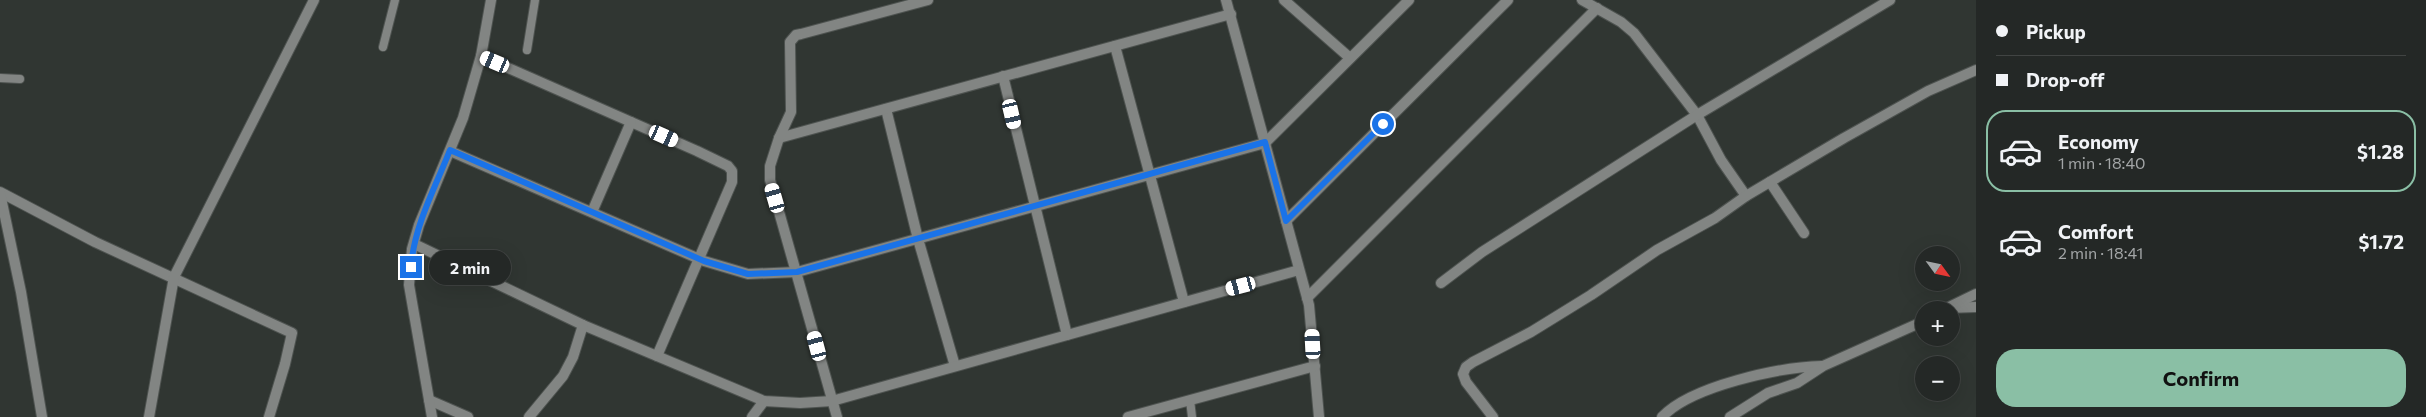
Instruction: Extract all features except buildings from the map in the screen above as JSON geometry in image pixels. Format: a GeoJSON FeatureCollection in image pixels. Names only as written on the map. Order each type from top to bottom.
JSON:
{"type":"FeatureCollection","features":[{"type":"Feature","properties":{"kind":"street"},"geometry":{"type":"LineString","coordinates":[[149,417],[174,277],[314,0]]}},
{"type":"Feature","properties":{"kind":"street"},"geometry":{"type":"LineString","coordinates":[[432,417],[409,284],[414,244],[464,118],[481,56],[491,0]]}},
{"type":"Feature","properties":{"kind":"street"},"geometry":{"type":"LineString","coordinates":[[837,417],[770,180],[770,166],[779,138],[791,112],[789,47],[792,38],[801,34],[928,0]]}},
{"type":"Feature","properties":{"kind":"street"},"geometry":{"type":"LineString","coordinates":[[1226,0],[1307,298],[1312,324],[1319,417]]}},
{"type":"Feature","properties":{"kind":"street"},"geometry":{"type":"LineString","coordinates":[[1284,0],[1350,58]]}},
{"type":"Feature","properties":{"kind":"street"},"geometry":{"type":"LineString","coordinates":[[450,150],[700,259],[748,274],[797,272],[1265,142],[1409,0]]}},
{"type":"Feature","properties":{"kind":"street"},"geometry":{"type":"LineString","coordinates":[[1286,221],[1508,0]]}},
{"type":"Feature","properties":{"kind":"street"},"geometry":{"type":"LineString","coordinates":[[1582,0],[1628,26],[1634,33],[1697,115],[1721,160],[1746,196]]}},
{"type":"Feature","properties":{"kind":"street"},"geometry":{"type":"LineString","coordinates":[[1441,283],[1482,252],[1697,115],[1890,0]]}},
{"type":"Feature","properties":{"kind":"street"},"geometry":{"type":"LineString","coordinates":[[1307,298],[1596,8]]}},
{"type":"Feature","properties":{"kind":"street"},"geometry":{"type":"LineString","coordinates":[[779,138],[1231,14]]}},
{"type":"Feature","properties":{"kind":"street"},"geometry":{"type":"LineString","coordinates":[[1115,46],[1184,302]]}},
{"type":"Feature","properties":{"kind":"street"},"geometry":{"type":"LineString","coordinates":[[481,56],[697,151],[728,166],[732,171],[732,182],[657,356]]}},
{"type":"Feature","properties":{"kind":"street"},"geometry":{"type":"LineString","coordinates":[[1493,417],[1466,382],[1463,374],[1466,367],[1563,313],[1657,250],[1715,218],[1770,182],[1928,91],[1976,70]]}},
{"type":"Feature","properties":{"kind":"street"},"geometry":{"type":"LineString","coordinates":[[1003,76],[1067,335]]}},
{"type":"Feature","properties":{"kind":"street"},"geometry":{"type":"LineString","coordinates":[[886,109],[918,239],[954,366]]}},
{"type":"Feature","properties":{"kind":"street"},"geometry":{"type":"LineString","coordinates":[[592,212],[631,122]]}},
{"type":"Feature","properties":{"kind":"street"},"geometry":{"type":"LineString","coordinates":[[1770,182],[1804,232]]}},
{"type":"Feature","properties":{"kind":"street"},"geometry":{"type":"LineString","coordinates":[[0,193],[95,242],[292,333],[269,417]]}},
{"type":"Feature","properties":{"kind":"street"},"geometry":{"type":"LineString","coordinates":[[0,193],[2,215],[21,292],[42,417]]}},
{"type":"Feature","properties":{"kind":"street"},"geometry":{"type":"LineString","coordinates":[[414,244],[583,325],[764,401],[800,404],[832,400],[1299,270]]}},
{"type":"Feature","properties":{"kind":"street"},"geometry":{"type":"LineString","coordinates":[[1960,302],[1976,294]]}},
{"type":"Feature","properties":{"kind":"street"},"geometry":{"type":"LineString","coordinates":[[1960,308],[1976,307]]}},
{"type":"Feature","properties":{"kind":"street"},"geometry":{"type":"LineString","coordinates":[[529,417],[563,376],[573,357],[583,325]]}},
{"type":"Feature","properties":{"kind":"street"},"geometry":{"type":"LineString","coordinates":[[1730,417],[1768,393],[1797,383],[1823,366],[1915,325]]}},
{"type":"Feature","properties":{"kind":"street"},"geometry":{"type":"LineString","coordinates":[[1128,417],[1315,366]]}},
{"type":"Feature","properties":{"kind":"street"},"geometry":{"type":"LineString","coordinates":[[1662,417],[1680,404],[1710,389],[1800,367],[1823,366]]}},
{"type":"Feature","properties":{"kind":"street"},"geometry":{"type":"LineString","coordinates":[[429,400],[468,417]]}},
{"type":"Feature","properties":{"kind":"street"},"geometry":{"type":"LineString","coordinates":[[752,417],[764,401]]}},
{"type":"Feature","properties":{"kind":"lane"},"geometry":{"type":"LineString","coordinates":[[383,47],[395,0]]}},
{"type":"Feature","properties":{"kind":"lane"},"geometry":{"type":"LineString","coordinates":[[527,50],[535,0]]}},
{"type":"Feature","properties":{"kind":"lane"},"geometry":{"type":"LineString","coordinates":[[0,78],[20,79]]}},
{"type":"Feature","properties":{"kind":"lane"},"geometry":{"type":"LineString","coordinates":[[1190,400],[1192,417]]}},
{"type":"Feature","properties":{"kind":"route"},"geometry":{"type":"LineString","coordinates":[[411,267],[412,249],[420,225],[450,150],[704,261],[748,274],[770,274],[797,272],[1265,142],[1286,221],[1383,124]]}}]}
